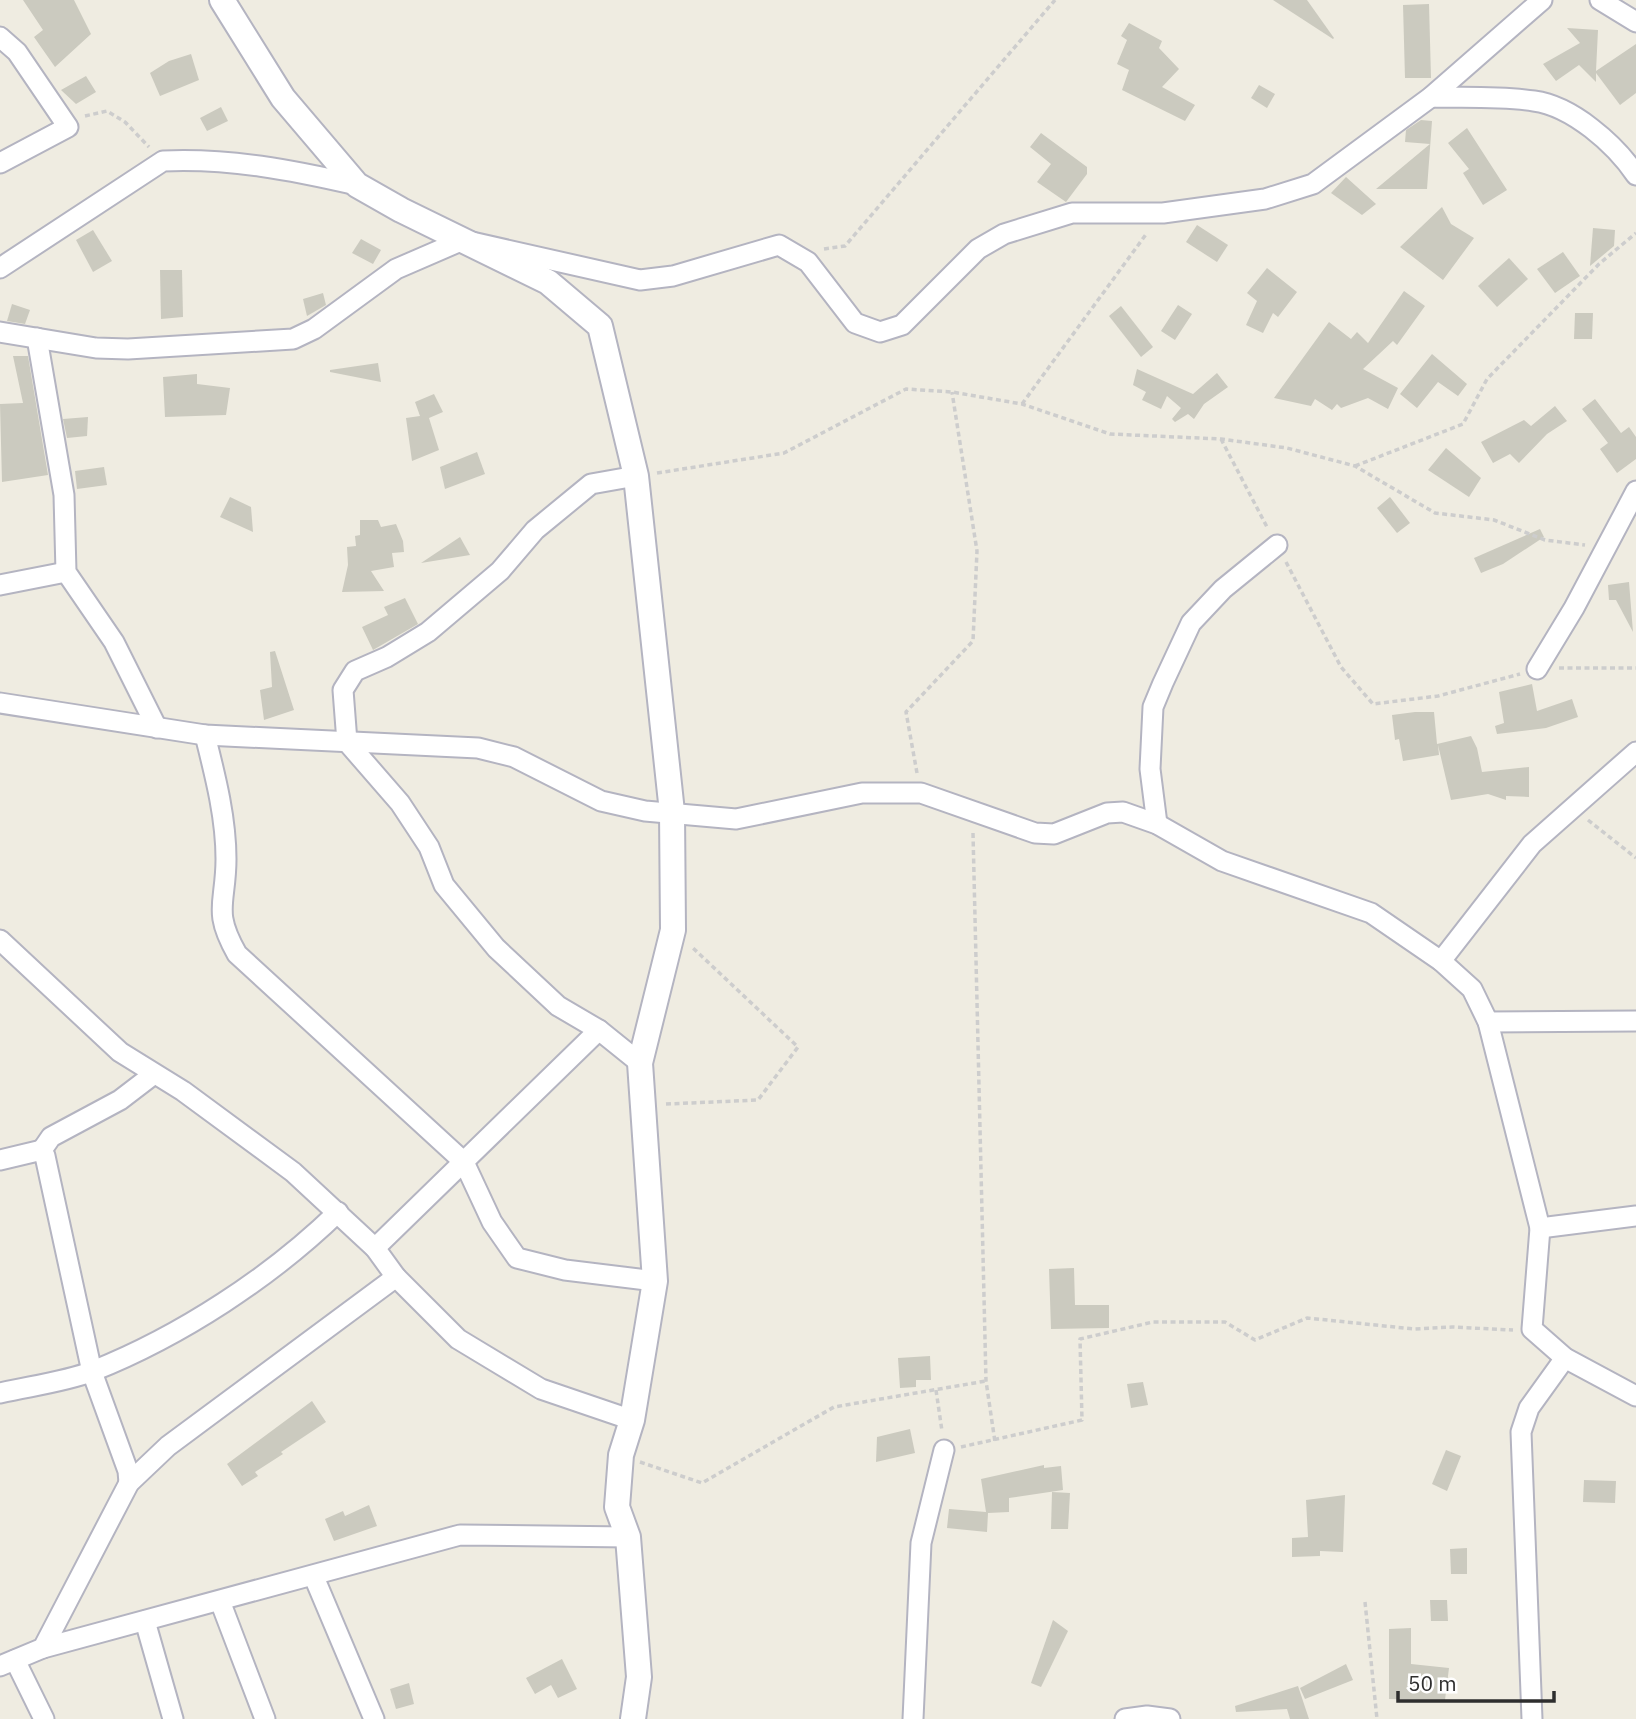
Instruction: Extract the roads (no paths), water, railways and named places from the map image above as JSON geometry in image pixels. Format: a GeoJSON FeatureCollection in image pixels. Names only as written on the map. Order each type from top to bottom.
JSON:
{"type":"FeatureCollection","features":[{"type":"Feature","properties":{"kind":"street"},"geometry":{"type":"LineString","coordinates":[[222,0],[283,98],[357,185]]}},
{"type":"Feature","properties":{"kind":"street"},"geometry":{"type":"LineString","coordinates":[[0,332],[96,348],[128,349],[293,339],[314,329],[396,269],[463,240],[640,280],[673,276],[779,245],[808,262],[855,323],[880,332],[902,325],[978,249],[1004,234],[1072,213],[1163,214],[1265,199],[1313,184],[1431,97],[1542,0]]}},
{"type":"Feature","properties":{"kind":"street"},"geometry":{"type":"LineString","coordinates":[[1600,0],[1636,22]]}},
{"type":"Feature","properties":{"kind":"street"},"geometry":{"type":"LineString","coordinates":[[0,37],[17,52],[68,127],[0,163]]}},
{"type":"Feature","properties":{"kind":"street"},"geometry":{"type":"LineString","coordinates":[[1431,97],[1536,101],[1586,122],[1627,162],[1636,175]]}},
{"type":"Feature","properties":{"kind":"street"},"geometry":{"type":"LineString","coordinates":[[0,268],[163,162],[190,160],[272,165],[357,185],[548,282],[600,326],[636,476],[672,812],[673,930],[640,1063],[654,1281],[632,1420],[621,1455],[617,1507],[628,1537],[639,1677],[633,1719]]}},
{"type":"Feature","properties":{"kind":"street"},"geometry":{"type":"LineString","coordinates":[[37,338],[64,495],[66,572],[114,642],[158,727]]}},
{"type":"Feature","properties":{"kind":"street"},"geometry":{"type":"LineString","coordinates":[[636,476],[591,484],[535,530],[500,571],[428,632],[387,657],[355,671],[344,690],[347,743],[400,803],[429,848],[444,885],[496,948],[558,1006],[599,1030],[640,1063]]}},
{"type":"Feature","properties":{"kind":"street"},"geometry":{"type":"LineString","coordinates":[[1537,669],[1574,608],[1636,491]]}},
{"type":"Feature","properties":{"kind":"street"},"geometry":{"type":"LineString","coordinates":[[1157,824],[1150,769],[1153,707],[1163,683],[1191,623],[1223,589],[1276,545]]}},
{"type":"Feature","properties":{"kind":"street"},"geometry":{"type":"LineString","coordinates":[[0,584],[66,572]]}},
{"type":"Feature","properties":{"kind":"street"},"geometry":{"type":"LineString","coordinates":[[0,704],[205,735],[478,748],[514,757],[601,802],[645,811],[736,819],[862,793],[921,793],[1035,833],[1054,834],[1123,812],[1157,824],[1222,861],[1371,913],[1441,961],[1472,989],[1488,1022],[1540,1228],[1532,1329],[1565,1358],[1636,1396]]}},
{"type":"Feature","properties":{"kind":"street"},"geometry":{"type":"LineString","coordinates":[[205,735],[219,792],[226,859],[221,919],[237,954],[464,1162],[492,1223],[517,1258],[565,1270],[654,1281]]}},
{"type":"Feature","properties":{"kind":"street"},"geometry":{"type":"LineString","coordinates":[[1441,961],[1532,844],[1636,752]]}},
{"type":"Feature","properties":{"kind":"street"},"geometry":{"type":"LineString","coordinates":[[0,940],[120,1052],[233,1126],[338,1212],[375,1248],[396,1277],[458,1339],[541,1390],[632,1420]]}},
{"type":"Feature","properties":{"kind":"street"},"geometry":{"type":"LineString","coordinates":[[1488,1022],[1636,1021]]}},
{"type":"Feature","properties":{"kind":"street"},"geometry":{"type":"LineString","coordinates":[[375,1248],[599,1030]]}},
{"type":"Feature","properties":{"kind":"street"},"geometry":{"type":"LineString","coordinates":[[0,1160],[42,1150],[51,1137],[120,1100],[154,1074]]}},
{"type":"Feature","properties":{"kind":"street"},"geometry":{"type":"LineString","coordinates":[[42,1150],[92,1371],[128,1471],[129,1483]]}},
{"type":"Feature","properties":{"kind":"street"},"geometry":{"type":"LineString","coordinates":[[0,1392],[92,1371],[200,1318],[303,1246],[338,1212]]}},
{"type":"Feature","properties":{"kind":"street"},"geometry":{"type":"LineString","coordinates":[[1540,1228],[1636,1216]]}},
{"type":"Feature","properties":{"kind":"street"},"geometry":{"type":"LineString","coordinates":[[43,1648],[129,1483],[168,1446],[396,1277]]}},
{"type":"Feature","properties":{"kind":"street"},"geometry":{"type":"LineString","coordinates":[[1532,1719],[1521,1432],[1529,1408],[1565,1358]]}},
{"type":"Feature","properties":{"kind":"street"},"geometry":{"type":"LineString","coordinates":[[913,1719],[921,1543],[944,1450]]}},
{"type":"Feature","properties":{"kind":"street"},"geometry":{"type":"LineString","coordinates":[[44,1719],[7,1663],[43,1648],[314,1577],[460,1535],[628,1537]]}},
{"type":"Feature","properties":{"kind":"street"},"geometry":{"type":"LineString","coordinates":[[314,1577],[374,1719]]}},
{"type":"Feature","properties":{"kind":"street"},"geometry":{"type":"LineString","coordinates":[[220,1601],[265,1719]]}},
{"type":"Feature","properties":{"kind":"street"},"geometry":{"type":"LineString","coordinates":[[145,1621],[173,1719]]}},
{"type":"Feature","properties":{"kind":"street"},"geometry":{"type":"LineString","coordinates":[[1125,1719],[1147,1716],[1170,1719]]}}]}
